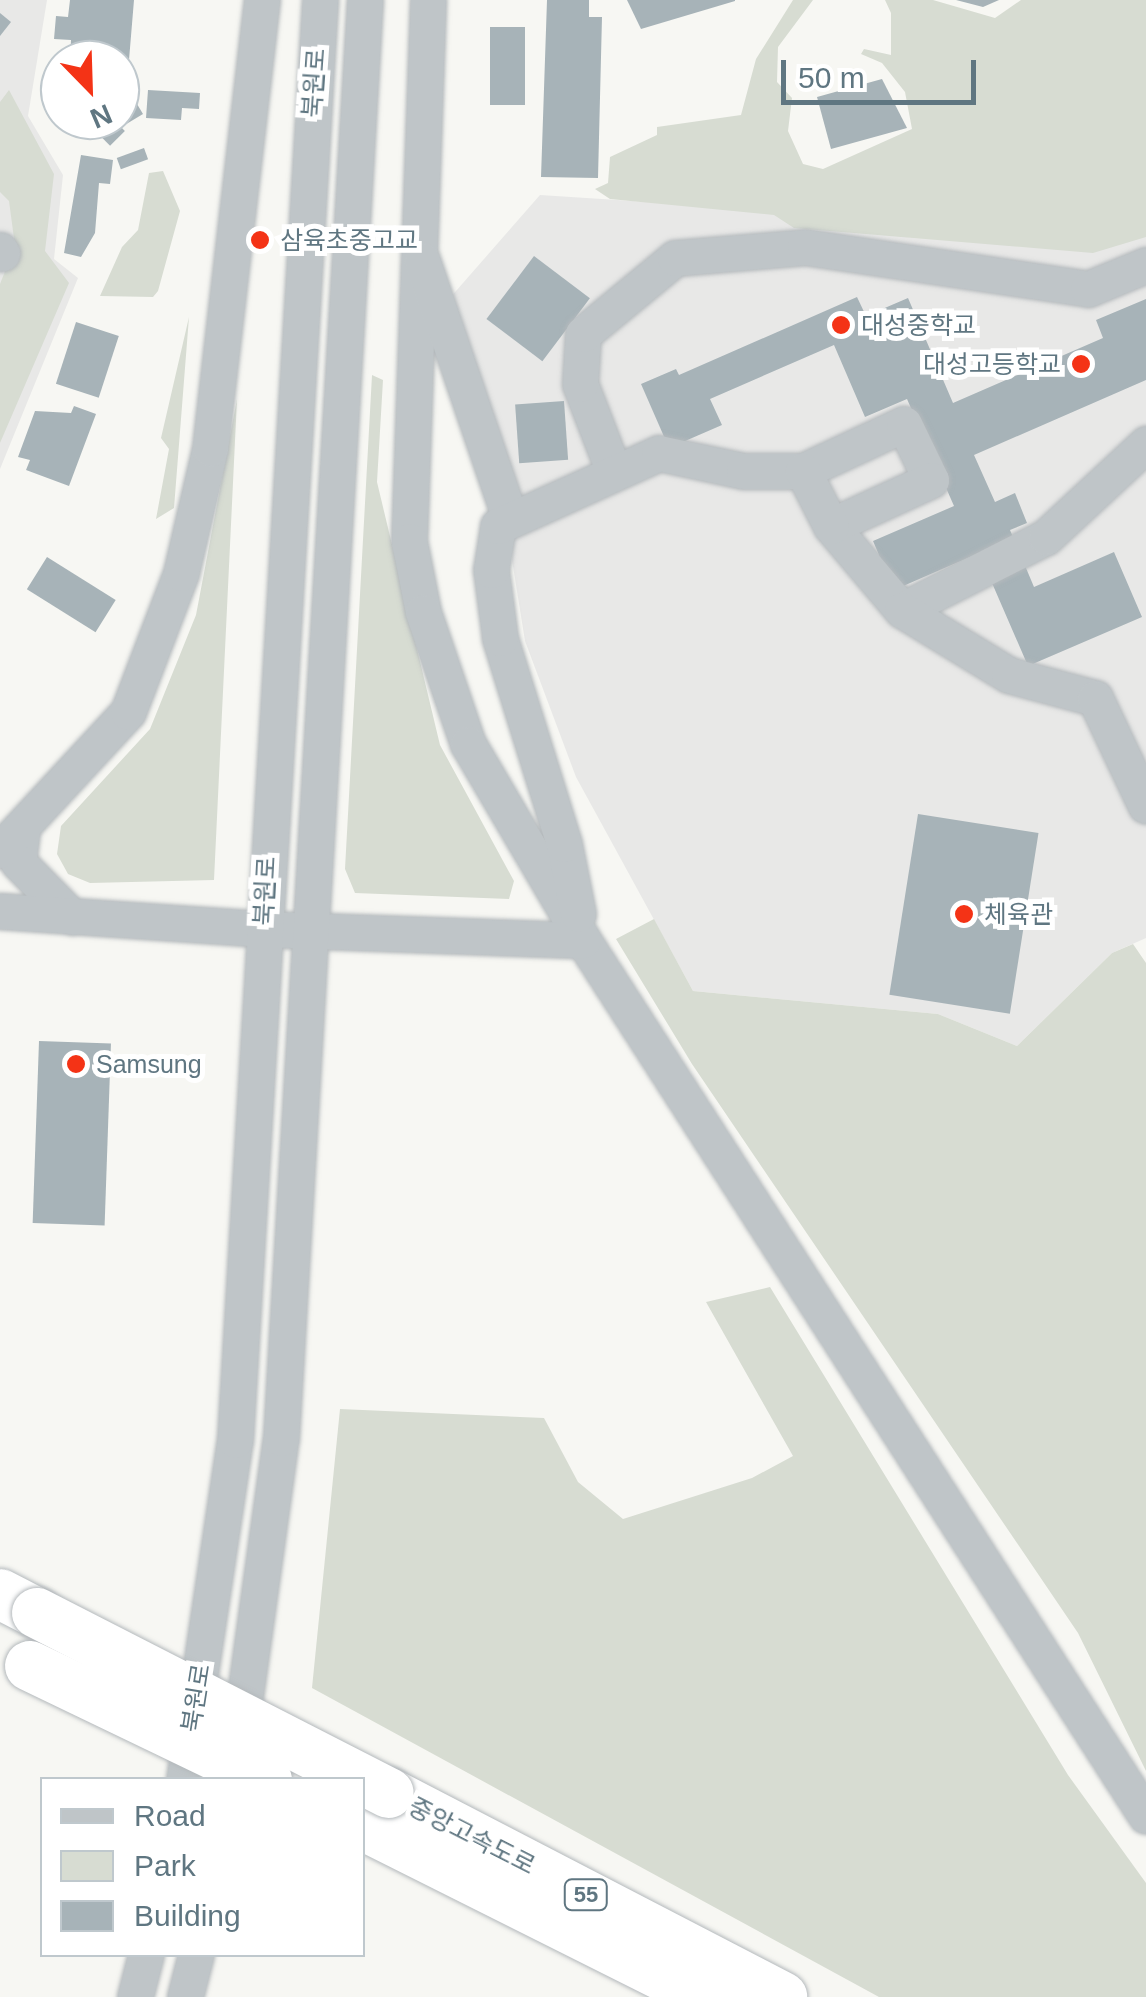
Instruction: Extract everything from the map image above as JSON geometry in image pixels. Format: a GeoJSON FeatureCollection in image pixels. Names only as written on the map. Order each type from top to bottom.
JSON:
{"type":"FeatureCollection","features":[{"type":"Feature","properties":{"kind":"highway","name":"중앙고속도로"},"geometry":{"type":"LineString","coordinates":[[18,1604],[311,1777]]}},
{"type":"Feature","properties":{"kind":"highway"},"geometry":{"type":"LineString","coordinates":[[15,1658],[261,1777]]}},
{"type":"Feature","properties":{"kind":"highway","name":"중앙고속도로"},"geometry":{"type":"LineString","coordinates":[[382,1819],[706,1997]]}},
{"type":"Feature","properties":{"kind":"highway","name":"중앙고속도로"},"geometry":{"type":"LineString","coordinates":[[382,1819],[782,1997]]}},
{"type":"Feature","properties":{"kind":"street"},"geometry":{"type":"LineString","coordinates":[[72,916],[18,862],[11,840],[128,712],[180,573],[210,448],[262,0]]}},
{"type":"Feature","properties":{"kind":"street","name":"북원로"},"geometry":{"type":"LineString","coordinates":[[184,1777],[235,1440],[320,0]]}},
{"type":"Feature","properties":{"kind":"street","name":"북원로"},"geometry":{"type":"LineString","coordinates":[[233,1777],[281,1438],[365,0]]}},
{"type":"Feature","properties":{"kind":"street"},"geometry":{"type":"LineString","coordinates":[[428,0],[416,240],[409,542],[423,612],[468,744],[583,940],[1146,1816]]}},
{"type":"Feature","properties":{"kind":"street"},"geometry":{"type":"LineString","coordinates":[[416,240],[510,518]]}},
{"type":"Feature","properties":{"kind":"street"},"geometry":{"type":"LineString","coordinates":[[614,472],[580,384],[583,334],[676,258],[805,246],[1088,290],[1146,265]]}},
{"type":"Feature","properties":{"kind":"street"},"geometry":{"type":"LineString","coordinates":[[583,940],[564,844],[500,638],[491,570],[498,526],[659,453],[744,471],[803,471],[904,424],[931,480],[831,526]]}},
{"type":"Feature","properties":{"kind":"street"},"geometry":{"type":"LineString","coordinates":[[902,610],[1046,537],[1146,444]]}},
{"type":"Feature","properties":{"kind":"street"},"geometry":{"type":"LineString","coordinates":[[803,471],[831,526],[902,610],[1008,675],[1096,698],[1146,806]]}},
{"type":"Feature","properties":{"kind":"street"},"geometry":{"type":"LineString","coordinates":[[0,911],[263,930],[583,940]]}},
{"type":"Feature","properties":{"kind":"street"},"geometry":{"type":"LineString","coordinates":[[135,1997],[145,1957]]}},
{"type":"Feature","properties":{"kind":"street"},"geometry":{"type":"LineString","coordinates":[[186,1997],[195,1957]]}},
{"type":"Feature","properties":{"kind":"shaded area"},"geometry":{"type":"Polygon","coordinates":[[[0,0],[47,0],[28,116],[63,175],[54,259],[78,278],[0,469],[0,0]]]}},
{"type":"Feature","properties":{"kind":"shaded area"},"geometry":{"type":"Polygon","coordinates":[[[540,195],[1146,234],[1146,938],[1112,953],[1017,1046],[938,1014],[693,991],[576,777],[525,641],[512,560],[514,496],[442,307],[540,195]]]}},
{"type":"Feature","properties":{"kind":"green space"},"geometry":{"type":"Polygon","coordinates":[[[793,0],[813,0],[778,47],[777,82],[792,98],[788,131],[803,164],[823,169],[912,129],[905,92],[882,63],[861,54],[864,49],[891,55],[891,13],[885,0],[933,0],[995,18],[1021,0],[1146,0],[1146,237],[1093,253],[794,228],[774,215],[610,199],[595,189],[608,183],[610,157],[657,135],[657,127],[741,115],[756,59],[793,0]]]}},
{"type":"Feature","properties":{"kind":"green space"},"geometry":{"type":"Polygon","coordinates":[[[9,90],[54,174],[45,251],[69,283],[0,443],[0,284],[15,246],[9,201],[0,192],[0,102],[9,90]]]}},
{"type":"Feature","properties":{"kind":"green space"},"geometry":{"type":"Polygon","coordinates":[[[163,171],[180,211],[158,291],[153,297],[100,296],[122,247],[138,230],[149,173],[163,171]]]}},
{"type":"Feature","properties":{"kind":"green space"},"geometry":{"type":"Polygon","coordinates":[[[189,317],[174,508],[156,519],[169,449],[161,438],[189,317]]]}},
{"type":"Feature","properties":{"kind":"green space"},"geometry":{"type":"Polygon","coordinates":[[[372,375],[383,380],[377,482],[440,745],[514,881],[509,899],[355,893],[345,869],[372,375]]]}},
{"type":"Feature","properties":{"kind":"green space"},"geometry":{"type":"Polygon","coordinates":[[[237,399],[214,880],[90,883],[68,874],[57,854],[61,826],[150,729],[196,615],[237,399]]]}},
{"type":"Feature","properties":{"kind":"green space"},"geometry":{"type":"Polygon","coordinates":[[[654,919],[693,991],[938,1014],[1017,1046],[1112,953],[1133,944],[1146,963],[1146,1771],[1078,1633],[692,1064],[616,939],[654,919]]]}},
{"type":"Feature","properties":{"kind":"green space"},"geometry":{"type":"Polygon","coordinates":[[[770,1287],[1068,1775],[1146,1883],[1146,1997],[879,1997],[312,1688],[340,1409],[544,1418],[578,1482],[623,1519],[752,1478],[793,1456],[706,1302],[770,1287]]]}},
{"type":"Feature","properties":{"kind":"building"},"geometry":{"type":"Polygon","coordinates":[[[70,0],[134,0],[131,40],[54,39],[56,16],[68,17],[70,0]]]}},
{"type":"Feature","properties":{"kind":"building"},"geometry":{"type":"Polygon","coordinates":[[[547,0],[589,0],[589,17],[602,17],[598,178],[541,177],[547,0]]]}},
{"type":"Feature","properties":{"kind":"building"},"geometry":{"type":"Polygon","coordinates":[[[627,0],[735,0],[735,1],[641,29],[627,0]]]}},
{"type":"Feature","properties":{"kind":"building"},"geometry":{"type":"Polygon","coordinates":[[[956,0],[999,0],[983,7],[956,0]]]}},
{"type":"Feature","properties":{"kind":"building"},"geometry":{"type":"Polygon","coordinates":[[[0,13],[11,22],[0,36],[0,13]]]}},
{"type":"Feature","properties":{"kind":"building"},"geometry":{"type":"Polygon","coordinates":[[[490,27],[525,27],[525,105],[490,105],[490,27]]]}},
{"type":"Feature","properties":{"kind":"building"},"geometry":{"type":"Polygon","coordinates":[[[882,79],[907,128],[831,149],[817,97],[882,79]]]}},
{"type":"Feature","properties":{"kind":"building"},"geometry":{"type":"Polygon","coordinates":[[[148,90],[200,93],[199,109],[182,108],[181,120],[146,118],[148,90]]]}},
{"type":"Feature","properties":{"kind":"building"},"geometry":{"type":"Polygon","coordinates":[[[144,148],[148,159],[121,169],[117,158],[144,148]]]}},
{"type":"Feature","properties":{"kind":"building"},"geometry":{"type":"Polygon","coordinates":[[[81,155],[113,160],[110,184],[99,183],[95,233],[81,257],[64,253],[81,155]]]}},
{"type":"Feature","properties":{"kind":"building"},"geometry":{"type":"Polygon","coordinates":[[[534,256],[590,298],[542,361],[486,319],[534,256]]]}},
{"type":"Feature","properties":{"kind":"building"},"geometry":{"type":"Polygon","coordinates":[[[857,297],[866,316],[908,298],[953,403],[1103,338],[1096,320],[1146,299],[1146,380],[974,455],[995,502],[1015,493],[1027,523],[1010,530],[1034,587],[1114,552],[1142,617],[1028,666],[979,553],[894,590],[873,541],[954,506],[907,399],[865,417],[834,345],[710,399],[722,425],[669,448],[641,384],[676,369],[679,375],[857,297]]]}},
{"type":"Feature","properties":{"kind":"building"},"geometry":{"type":"Polygon","coordinates":[[[76,322],[119,336],[99,398],[56,384],[76,322]]]}},
{"type":"Feature","properties":{"kind":"building"},"geometry":{"type":"Polygon","coordinates":[[[564,401],[568,460],[519,463],[515,404],[564,401]]]}},
{"type":"Feature","properties":{"kind":"building"},"geometry":{"type":"Polygon","coordinates":[[[74,406],[96,414],[69,486],[26,470],[30,460],[18,457],[35,411],[71,413],[74,406]]]}},
{"type":"Feature","properties":{"kind":"building"},"geometry":{"type":"Polygon","coordinates":[[[47,557],[116,600],[96,632],[27,589],[47,557]]]}},
{"type":"Feature","properties":{"kind":"building","name":"체육관"},"geometry":{"type":"Polygon","coordinates":[[[918,814],[1038,833],[1010,1014],[889,995],[918,814]]]}},
{"type":"Feature","properties":{"kind":"building"},"geometry":{"type":"Polygon","coordinates":[[[39,1041],[111,1044],[105,1225],[33,1223],[39,1041]]]}},
{"type":"Feature","properties":{"kind":"place","name":"삼육초중고교"},"geometry":{"type":"Point","coordinates":[260,240]}},
{"type":"Feature","properties":{"kind":"place","name":"대성중학교"},"geometry":{"type":"Point","coordinates":[841,325]}},
{"type":"Feature","properties":{"kind":"place","name":"대성고등학교"},"geometry":{"type":"Point","coordinates":[1081,364]}},
{"type":"Feature","properties":{"kind":"place","name":"체육관"},"geometry":{"type":"Point","coordinates":[964,914]}},
{"type":"Feature","properties":{"kind":"place","name":"Samsung"},"geometry":{"type":"Point","coordinates":[76,1064]}}]}
